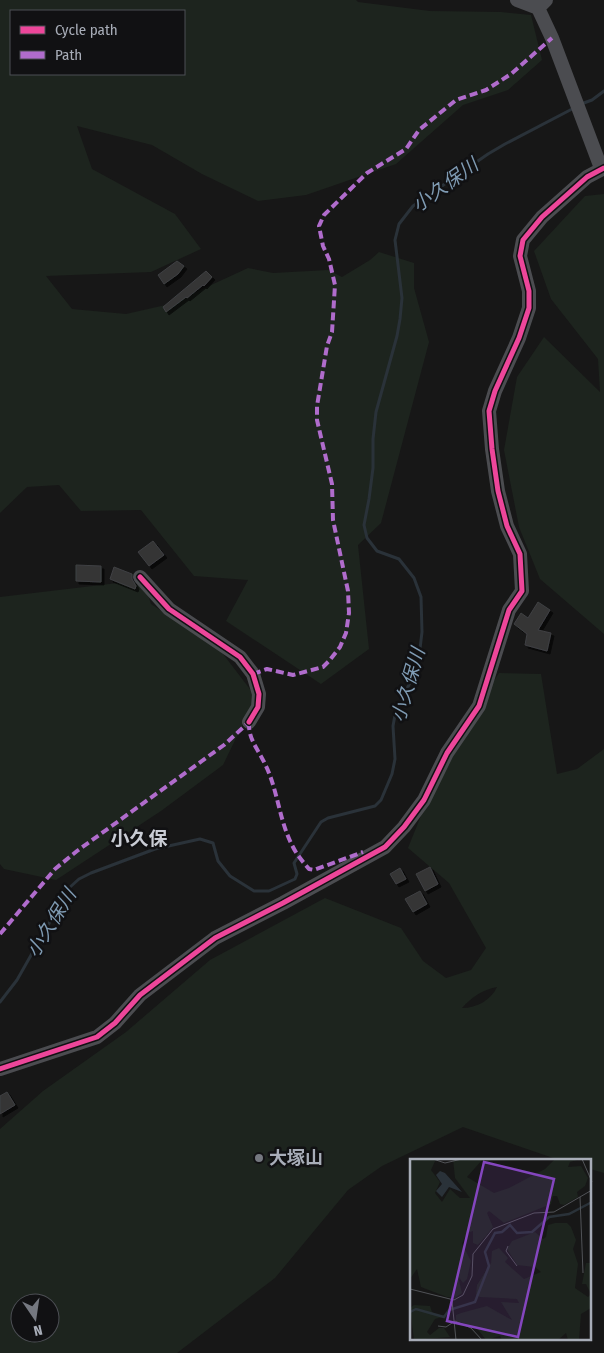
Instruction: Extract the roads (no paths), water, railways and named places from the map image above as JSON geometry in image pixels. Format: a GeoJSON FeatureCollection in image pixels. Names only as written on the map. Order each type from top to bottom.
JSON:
{"type":"FeatureCollection","features":[{"type":"Feature","properties":{"kind":"street"},"geometry":{"type":"LineString","coordinates":[[0,1069],[97,1037],[115,1023],[140,995],[216,938],[385,847],[404,827],[424,800],[447,753],[479,706],[509,610],[522,591],[520,554],[507,526],[498,491],[489,411],[495,392],[519,338],[529,308],[529,291],[520,256],[523,240],[542,217],[587,177],[603,168],[585,126],[539,3],[517,0]]}},
{"type":"Feature","properties":{"kind":"street"},"geometry":{"type":"LineString","coordinates":[[140,577],[169,609],[240,657],[253,674],[259,694],[258,707],[249,722]]}},
{"type":"Feature","properties":{"kind":"waterway","name":"小久保川"},"geometry":{"type":"LineString","coordinates":[[581,104],[592,100],[604,91]]}},
{"type":"Feature","properties":{"kind":"waterway","name":"小久保川"},"geometry":{"type":"LineString","coordinates":[[0,1002],[17,980],[69,888],[79,879],[155,849],[200,839],[213,843],[218,861],[230,876],[254,891],[269,891],[295,879],[297,874],[294,863],[321,822],[328,818],[375,806],[381,800],[392,774],[395,759],[393,726],[395,715],[418,665],[422,632],[421,597],[414,578],[399,559],[377,551],[367,538],[364,525],[373,468],[373,439],[376,412],[400,319],[402,298],[395,240],[399,224],[413,206],[488,154],[574,108]]}},
{"type":"Feature","properties":{"kind":"place","name":"大塚山"},"geometry":{"type":"Point","coordinates":[259,1158]}},
{"type":"Feature","properties":{"kind":"district","name":"小久保"},"geometry":{"type":"Point","coordinates":[139,838]}}]}
